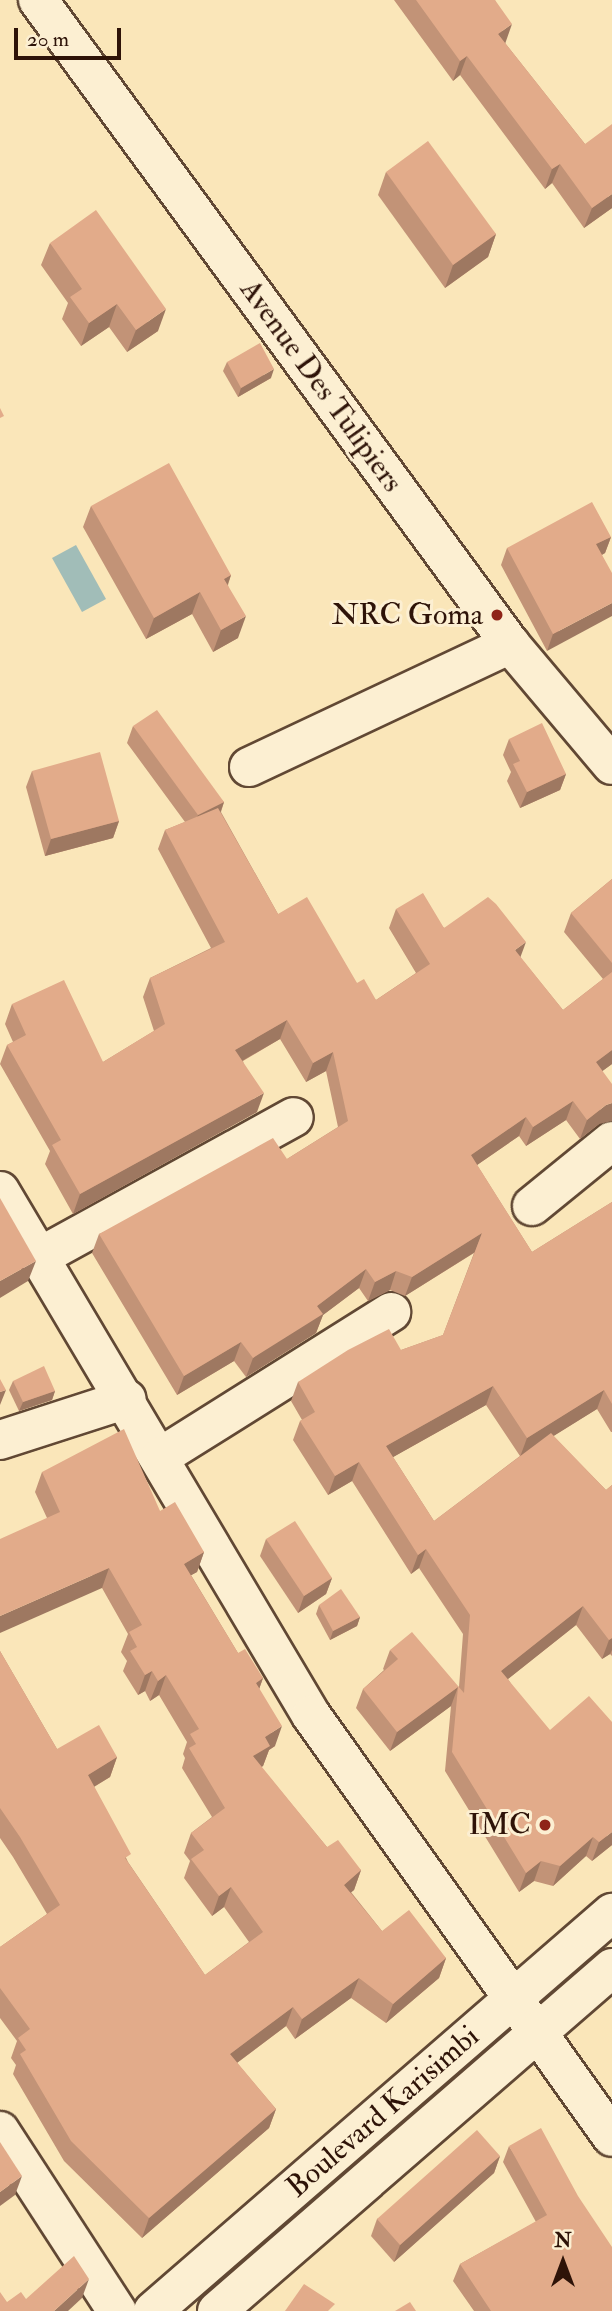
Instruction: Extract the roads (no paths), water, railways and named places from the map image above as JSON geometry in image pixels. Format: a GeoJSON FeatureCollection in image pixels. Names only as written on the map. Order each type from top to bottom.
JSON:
{"type":"FeatureCollection","features":[{"type":"Feature","properties":{"kind":"street","name":"Avenue Des Tulipiers"},"geometry":{"type":"LineString","coordinates":[[38,0],[510,643],[612,765]]}},
{"type":"Feature","properties":{"kind":"street"},"geometry":{"type":"LineString","coordinates":[[250,767],[510,643]]}},
{"type":"Feature","properties":{"kind":"street"},"geometry":{"type":"LineString","coordinates":[[43,1255],[294,1117]]}},
{"type":"Feature","properties":{"kind":"street"},"geometry":{"type":"LineString","coordinates":[[532,1206],[612,1141]]}},
{"type":"Feature","properties":{"kind":"street"},"geometry":{"type":"LineString","coordinates":[[0,1191],[43,1255],[311,1715],[517,1996],[612,2137]]}},
{"type":"Feature","properties":{"kind":"street"},"geometry":{"type":"LineString","coordinates":[[160,1457],[391,1312]]}},
{"type":"Feature","properties":{"kind":"street"},"geometry":{"type":"LineString","coordinates":[[0,1440],[127,1399]]}},
{"type":"Feature","properties":{"kind":"street","name":"Boulevard Karisimbi"},"geometry":{"type":"LineString","coordinates":[[153,2311],[612,1913]]}},
{"type":"Feature","properties":{"kind":"street"},"geometry":{"type":"LineString","coordinates":[[217,2311],[612,1968]]}},
{"type":"Feature","properties":{"kind":"street"},"geometry":{"type":"LineString","coordinates":[[0,2131],[117,2311]]}},
{"type":"Feature","properties":{"kind":"water"},"geometry":{"type":"Polygon","coordinates":[[[76,545],[106,599],[82,612],[52,558],[76,545]]]}},
{"type":"Feature","properties":{"kind":"place","name":"NRC Goma"},"geometry":{"type":"Point","coordinates":[497,615]}},
{"type":"Feature","properties":{"kind":"place","name":"IMC"},"geometry":{"type":"Point","coordinates":[545,1825]}}]}
